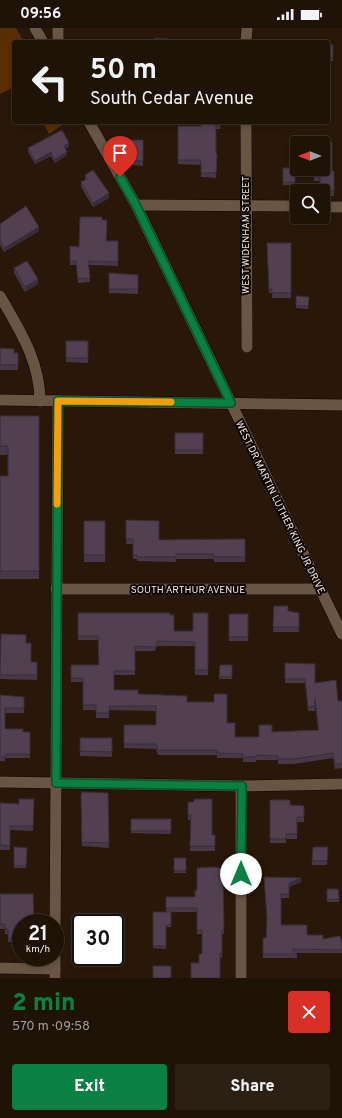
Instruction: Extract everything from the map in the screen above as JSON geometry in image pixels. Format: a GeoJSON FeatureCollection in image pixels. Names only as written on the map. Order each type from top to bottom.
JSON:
{"type":"FeatureCollection","features":[{"type":"Feature","properties":{"kind":"street"},"geometry":{"type":"LineString","coordinates":[[35,28],[42,40]]}},
{"type":"Feature","properties":{"kind":"street"},"geometry":{"type":"LineString","coordinates":[[58,28],[58,40]]}},
{"type":"Feature","properties":{"kind":"street"},"geometry":{"type":"LineString","coordinates":[[246,40],[247,28]]}},
{"type":"Feature","properties":{"kind":"street","name":"WEST DR MARTIN LUTHER KING JR DRIVE"},"geometry":{"type":"LineString","coordinates":[[90,124],[136,205],[342,634]]}},
{"type":"Feature","properties":{"kind":"street","name":"WEST WIDENHAM STREET"},"geometry":{"type":"LineString","coordinates":[[246,124],[245,206],[247,347]]}},
{"type":"Feature","properties":{"kind":"street"},"geometry":{"type":"LineString","coordinates":[[136,205],[290,206]]}},
{"type":"Feature","properties":{"kind":"street"},"geometry":{"type":"LineString","coordinates":[[330,207],[342,207]]}},
{"type":"Feature","properties":{"kind":"street"},"geometry":{"type":"LineString","coordinates":[[0,296],[22,334],[35,364],[40,387],[40,400]]}},
{"type":"Feature","properties":{"kind":"street"},"geometry":{"type":"LineString","coordinates":[[0,400],[342,404]]}},
{"type":"Feature","properties":{"kind":"street"},"geometry":{"type":"LineString","coordinates":[[55,914],[58,401]]}},
{"type":"Feature","properties":{"kind":"street","name":"SOUTH ARTHUR AVENUE"},"geometry":{"type":"LineString","coordinates":[[56,589],[320,588]]}},
{"type":"Feature","properties":{"kind":"street"},"geometry":{"type":"LineString","coordinates":[[0,782],[242,786],[342,784]]}},
{"type":"Feature","properties":{"kind":"street"},"geometry":{"type":"LineString","coordinates":[[241,978],[242,786]]}},
{"type":"Feature","properties":{"kind":"street"},"geometry":{"type":"LineString","coordinates":[[0,968],[55,973]]}},
{"type":"Feature","properties":{"kind":"shaded area"},"geometry":{"type":"Polygon","coordinates":[[[0,28],[16,28],[23,40],[12,40],[12,88],[0,94],[0,28]]]}},
{"type":"Feature","properties":{"kind":"shaded area"},"geometry":{"type":"Polygon","coordinates":[[[44,124],[64,124],[49,134],[44,124]]]}},
{"type":"Feature","properties":{"kind":"building"},"geometry":{"type":"Polygon","coordinates":[[[155,38],[168,39],[168,40],[155,40],[155,38]]]}},
{"type":"Feature","properties":{"kind":"building"},"geometry":{"type":"Polygon","coordinates":[[[330,45],[333,45],[333,58],[330,58],[330,45]]]}},
{"type":"Feature","properties":{"kind":"building"},"geometry":{"type":"Polygon","coordinates":[[[201,124],[220,124],[216,125],[216,173],[201,173],[201,160],[178,160],[178,126],[201,126],[201,124]]]}},
{"type":"Feature","properties":{"kind":"building"},"geometry":{"type":"Polygon","coordinates":[[[62,130],[69,143],[64,146],[67,152],[55,159],[51,152],[35,161],[28,148],[62,130]]]}},
{"type":"Feature","properties":{"kind":"building"},"geometry":{"type":"Polygon","coordinates":[[[128,140],[143,140],[143,161],[133,161],[133,155],[128,155],[128,140]]]}},
{"type":"Feature","properties":{"kind":"building"},"geometry":{"type":"Polygon","coordinates":[[[330,142],[332,142],[334,191],[330,191],[330,184],[320,184],[320,177],[314,177],[330,176],[330,142]]]}},
{"type":"Feature","properties":{"kind":"building"},"geometry":{"type":"Polygon","coordinates":[[[283,168],[290,168],[290,176],[295,176],[295,182],[283,182],[283,168]]]}},
{"type":"Feature","properties":{"kind":"building"},"geometry":{"type":"Polygon","coordinates":[[[93,170],[109,193],[93,203],[81,182],[87,179],[85,175],[93,170]]]}},
{"type":"Feature","properties":{"kind":"building"},"geometry":{"type":"Polygon","coordinates":[[[26,206],[39,227],[4,248],[0,240],[0,224],[26,206]]]}},
{"type":"Feature","properties":{"kind":"building"},"geometry":{"type":"Polygon","coordinates":[[[80,217],[102,217],[102,220],[107,220],[106,241],[118,241],[118,262],[88,261],[90,278],[78,279],[76,261],[70,261],[70,246],[79,247],[80,217]]]}},
{"type":"Feature","properties":{"kind":"building"},"geometry":{"type":"Polygon","coordinates":[[[267,243],[291,243],[291,293],[272,293],[272,289],[269,289],[267,243]]]}},
{"type":"Feature","properties":{"kind":"building"},"geometry":{"type":"Polygon","coordinates":[[[27,261],[38,279],[25,287],[14,268],[27,261]]]}},
{"type":"Feature","properties":{"kind":"building"},"geometry":{"type":"Polygon","coordinates":[[[109,273],[138,275],[138,289],[109,289],[109,273]]]}},
{"type":"Feature","properties":{"kind":"building"},"geometry":{"type":"Polygon","coordinates":[[[296,296],[309,297],[308,306],[296,306],[296,296]]]}},
{"type":"Feature","properties":{"kind":"building"},"geometry":{"type":"Polygon","coordinates":[[[66,341],[88,341],[88,358],[66,358],[66,341]]]}},
{"type":"Feature","properties":{"kind":"building"},"geometry":{"type":"Polygon","coordinates":[[[0,348],[14,349],[14,353],[18,353],[18,365],[0,365],[0,348]]]}},
{"type":"Feature","properties":{"kind":"building"},"geometry":{"type":"Polygon","coordinates":[[[0,416],[39,416],[39,571],[0,571],[0,476],[8,476],[8,446],[0,446],[0,416]]]}},
{"type":"Feature","properties":{"kind":"building"},"geometry":{"type":"Polygon","coordinates":[[[175,433],[203,433],[203,450],[175,450],[175,433]]]}},
{"type":"Feature","properties":{"kind":"building"},"geometry":{"type":"Polygon","coordinates":[[[126,520],[159,521],[159,540],[245,539],[245,557],[214,557],[214,554],[176,554],[176,557],[137,557],[137,555],[133,555],[133,539],[126,539],[126,520]]]}},
{"type":"Feature","properties":{"kind":"building"},"geometry":{"type":"Polygon","coordinates":[[[84,521],[105,521],[105,555],[84,555],[84,521]]]}},
{"type":"Feature","properties":{"kind":"building"},"geometry":{"type":"Polygon","coordinates":[[[274,606],[288,606],[288,611],[299,613],[299,627],[273,627],[274,606]]]}},
{"type":"Feature","properties":{"kind":"building"},"geometry":{"type":"Polygon","coordinates":[[[78,613],[170,613],[170,615],[174,615],[174,631],[193,631],[193,613],[208,613],[208,670],[195,670],[195,642],[157,641],[155,647],[135,646],[135,671],[114,671],[114,690],[138,690],[138,694],[187,696],[187,702],[214,702],[214,694],[227,694],[227,723],[235,723],[235,737],[259,737],[259,725],[272,725],[272,732],[319,730],[315,699],[315,706],[308,707],[305,679],[285,679],[285,663],[315,664],[315,683],[336,680],[338,701],[342,701],[342,764],[335,764],[333,753],[294,759],[278,759],[278,756],[256,755],[256,757],[243,757],[243,754],[217,753],[217,750],[158,750],[156,744],[124,744],[124,725],[156,725],[156,706],[109,706],[109,713],[96,713],[96,705],[83,705],[83,678],[71,678],[71,665],[99,665],[98,636],[78,636],[78,613]]]}},
{"type":"Feature","properties":{"kind":"building"},"geometry":{"type":"Polygon","coordinates":[[[229,614],[248,614],[248,637],[229,637],[229,614]]]}},
{"type":"Feature","properties":{"kind":"building"},"geometry":{"type":"Polygon","coordinates":[[[1,634],[26,635],[26,643],[31,643],[31,662],[37,662],[37,675],[0,675],[1,634]]]}},
{"type":"Feature","properties":{"kind":"building"},"geometry":{"type":"Polygon","coordinates":[[[220,665],[232,665],[232,677],[219,677],[220,665]]]}},
{"type":"Feature","properties":{"kind":"building"},"geometry":{"type":"Polygon","coordinates":[[[0,695],[24,697],[24,708],[5,708],[5,729],[23,729],[23,732],[30,732],[30,754],[5,754],[5,757],[0,757],[0,695]]]}},
{"type":"Feature","properties":{"kind":"building"},"geometry":{"type":"Polygon","coordinates":[[[80,738],[112,738],[112,752],[80,751],[80,738]]]}},
{"type":"Feature","properties":{"kind":"building"},"geometry":{"type":"Polygon","coordinates":[[[82,792],[108,793],[109,843],[82,842],[82,792]]]}},
{"type":"Feature","properties":{"kind":"building"},"geometry":{"type":"Polygon","coordinates":[[[19,799],[34,799],[33,826],[10,826],[10,846],[0,845],[0,803],[19,804],[19,799]]]}},
{"type":"Feature","properties":{"kind":"building"},"geometry":{"type":"Polygon","coordinates":[[[194,799],[212,799],[212,835],[215,835],[215,846],[190,846],[191,815],[188,815],[188,802],[194,802],[194,799]]]}},
{"type":"Feature","properties":{"kind":"building"},"geometry":{"type":"Polygon","coordinates":[[[270,800],[290,800],[290,805],[304,806],[304,817],[297,817],[297,834],[286,834],[286,839],[270,839],[270,800]]]}},
{"type":"Feature","properties":{"kind":"building"},"geometry":{"type":"Polygon","coordinates":[[[131,819],[171,819],[171,830],[131,831],[131,819]]]}},
{"type":"Feature","properties":{"kind":"building"},"geometry":{"type":"Polygon","coordinates":[[[14,847],[27,848],[26,866],[14,866],[14,847]]]}},
{"type":"Feature","properties":{"kind":"building"},"geometry":{"type":"Polygon","coordinates":[[[313,847],[328,847],[327,861],[312,861],[313,847]]]}},
{"type":"Feature","properties":{"kind":"building"},"geometry":{"type":"Polygon","coordinates":[[[174,858],[186,858],[186,871],[174,871],[174,858]]]}},
{"type":"Feature","properties":{"kind":"building"},"geometry":{"type":"Polygon","coordinates":[[[215,867],[223,869],[224,930],[222,930],[222,954],[220,953],[220,978],[191,978],[191,963],[199,963],[199,954],[202,954],[202,930],[197,930],[197,908],[166,908],[166,897],[195,897],[195,891],[197,890],[197,868],[215,867]]]}},
{"type":"Feature","properties":{"kind":"building"},"geometry":{"type":"Polygon","coordinates":[[[264,877],[301,878],[289,883],[289,894],[281,894],[281,925],[307,925],[307,935],[323,935],[323,939],[340,936],[342,950],[292,949],[297,954],[263,954],[263,938],[266,938],[267,918],[264,877]]]}},
{"type":"Feature","properties":{"kind":"building"},"geometry":{"type":"Polygon","coordinates":[[[327,889],[338,889],[339,899],[327,900],[327,889]]]}},
{"type":"Feature","properties":{"kind":"building"},"geometry":{"type":"Polygon","coordinates":[[[0,894],[33,894],[34,914],[12,914],[12,938],[8,938],[8,929],[5,929],[5,924],[0,924],[0,894]]]}},
{"type":"Feature","properties":{"kind":"building"},"geometry":{"type":"Polygon","coordinates":[[[153,912],[171,912],[171,925],[166,925],[166,946],[153,946],[153,912]]]}},
{"type":"Feature","properties":{"kind":"building"},"geometry":{"type":"Polygon","coordinates":[[[153,966],[171,966],[171,978],[153,978],[153,966]]]}},
{"type":"Feature","properties":{"kind":"slow traffic"},"geometry":{"type":"LineString","coordinates":[[57,504],[58,401],[171,402]]}},
{"type":"Feature","properties":{"kind":"route"},"geometry":{"type":"LineString","coordinates":[[120,177],[136,205],[231,403],[58,401],[56,783],[242,786],[241,874]]}}]}
